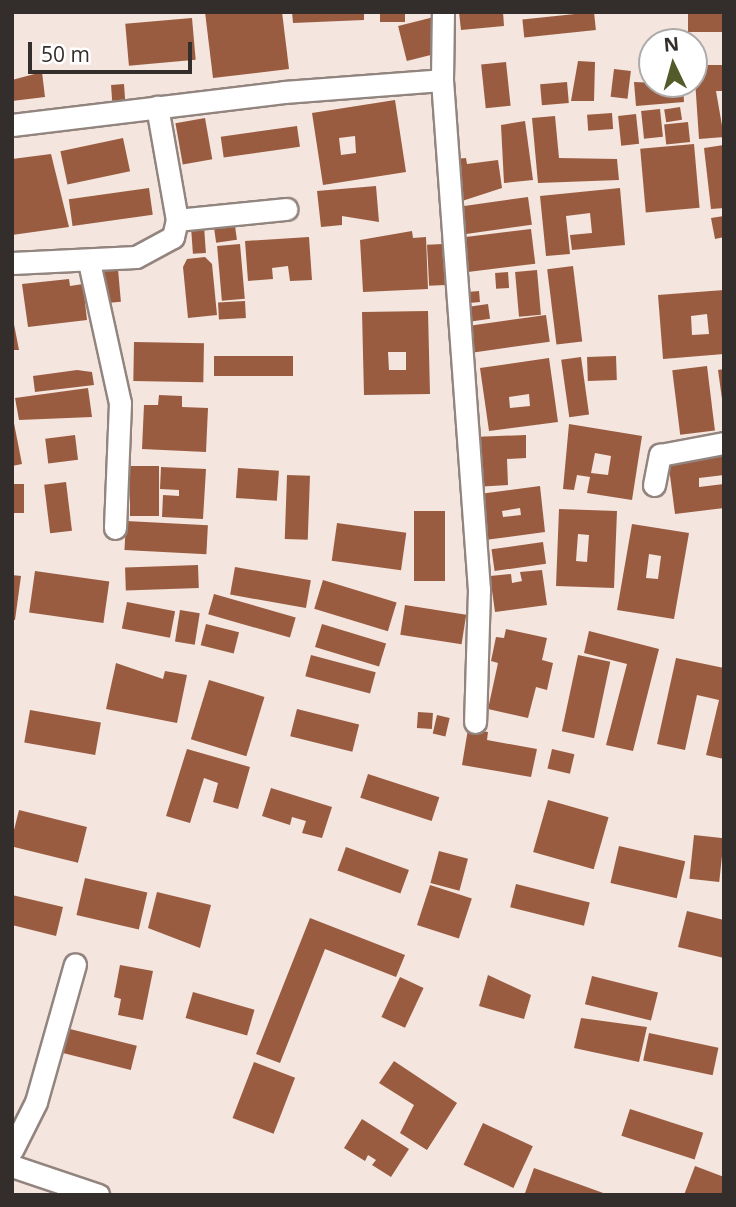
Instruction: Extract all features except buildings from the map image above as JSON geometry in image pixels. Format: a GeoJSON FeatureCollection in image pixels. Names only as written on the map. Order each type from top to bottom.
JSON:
{"type":"FeatureCollection","features":[{"type":"Feature","properties":{"kind":"street"},"geometry":{"type":"LineString","coordinates":[[443,12],[442,80],[479,590],[475,722]]}},
{"type":"Feature","properties":{"kind":"street"},"geometry":{"type":"LineString","coordinates":[[12,125],[157,107],[442,80]]}},
{"type":"Feature","properties":{"kind":"street"},"geometry":{"type":"LineString","coordinates":[[12,263],[89,262],[158,250],[173,237],[177,220],[157,107]]}},
{"type":"Feature","properties":{"kind":"street"},"geometry":{"type":"LineString","coordinates":[[177,220],[286,209]]}},
{"type":"Feature","properties":{"kind":"street"},"geometry":{"type":"LineString","coordinates":[[89,262],[120,403],[115,528]]}},
{"type":"Feature","properties":{"kind":"street"},"geometry":{"type":"LineString","coordinates":[[654,485],[660,455],[724,443]]}},
{"type":"Feature","properties":{"kind":"street"},"geometry":{"type":"LineString","coordinates":[[12,1150],[36,1102],[75,964]]}},
{"type":"Feature","properties":{"kind":"street"},"geometry":{"type":"LineString","coordinates":[[12,1166],[98,1195]]}}]}
